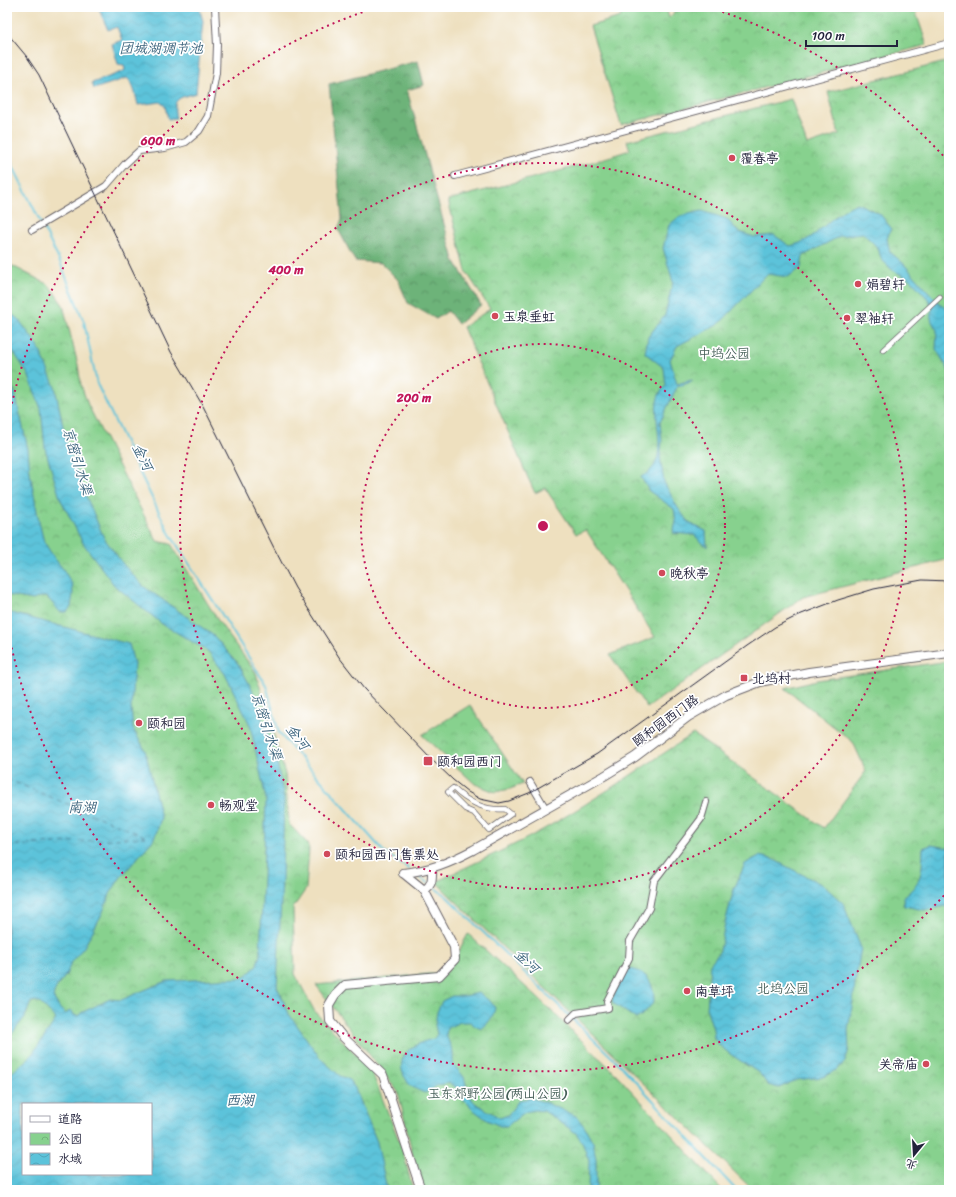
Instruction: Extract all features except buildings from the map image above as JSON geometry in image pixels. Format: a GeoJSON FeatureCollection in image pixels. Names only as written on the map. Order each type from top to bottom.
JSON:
{"type":"FeatureCollection","features":[{"type":"Feature","properties":{"kind":"street"},"geometry":{"type":"LineString","coordinates":[[34,229],[106,186],[125,164],[139,151],[165,148],[186,142],[200,131],[208,116],[216,73],[218,45],[215,7]]}},
{"type":"Feature","properties":{"kind":"street"},"geometry":{"type":"LineString","coordinates":[[455,176],[949,43]]}},
{"type":"Feature","properties":{"kind":"street"},"geometry":{"type":"LineString","coordinates":[[883,350],[940,297]]}},
{"type":"Feature","properties":{"kind":"street","name":"颐和园西门路"},"geometry":{"type":"LineString","coordinates":[[428,887],[403,873],[432,869],[456,859],[604,776],[635,757],[688,716],[726,695],[747,686],[779,677],[949,653]]}},
{"type":"Feature","properties":{"kind":"street"},"geometry":{"type":"LineString","coordinates":[[530,782],[546,809]]}},
{"type":"Feature","properties":{"kind":"street"},"geometry":{"type":"LineString","coordinates":[[454,788],[462,796],[481,806],[495,809],[505,809],[511,814],[489,830],[474,813],[465,809],[448,792],[454,788]]}},
{"type":"Feature","properties":{"kind":"street"},"geometry":{"type":"LineString","coordinates":[[571,1018],[576,1013],[608,1008],[607,1001],[629,958],[630,941],[649,908],[654,881],[701,818],[706,802]]}},
{"type":"Feature","properties":{"kind":"street"},"geometry":{"type":"LineString","coordinates":[[421,1190],[383,1075],[342,1036],[330,1021],[329,1005],[335,995],[345,985],[439,976],[455,959],[454,947],[428,887],[432,869]]}},
{"type":"Feature","properties":{"kind":"green space"},"geometry":{"type":"Polygon","coordinates":[[[619,7],[666,7],[669,18],[679,7],[914,7],[927,45],[621,125],[590,26],[621,17],[619,7]]]}},
{"type":"Feature","properties":{"kind":"green space"},"geometry":{"type":"Polygon","coordinates":[[[418,61],[424,85],[407,90],[454,260],[481,305],[458,324],[448,311],[436,319],[408,303],[398,280],[381,263],[355,261],[338,229],[342,219],[329,84],[418,61]]]}},
{"type":"Feature","properties":{"kind":"green space","name":"中坞公园"},"geometry":{"type":"Polygon","coordinates":[[[949,61],[949,559],[803,597],[647,708],[610,655],[655,637],[586,530],[576,534],[545,488],[535,493],[463,327],[490,309],[466,271],[448,200],[586,164],[630,150],[627,141],[791,99],[807,145],[839,134],[828,92],[949,61]]]}},
{"type":"Feature","properties":{"kind":"green space","name":"颐和园"},"geometry":{"type":"Polygon","coordinates":[[[7,263],[49,285],[63,305],[78,365],[81,385],[88,405],[157,541],[171,544],[219,622],[256,673],[285,774],[289,824],[307,843],[309,849],[306,889],[293,908],[295,974],[315,1012],[371,1070],[402,1148],[413,1190],[7,1190],[7,263]]]}},
{"type":"Feature","properties":{"kind":"green space","name":"北坞公园"},"geometry":{"type":"Polygon","coordinates":[[[949,661],[949,1190],[753,1190],[436,882],[551,825],[605,792],[693,734],[824,828],[866,771],[853,742],[785,688],[817,680],[949,661]]]}},
{"type":"Feature","properties":{"kind":"green space"},"geometry":{"type":"Polygon","coordinates":[[[470,705],[523,784],[510,789],[495,792],[475,784],[422,735],[470,705]]]}},
{"type":"Feature","properties":{"kind":"green space","name":"玉东郊野公园(两山公园)"},"geometry":{"type":"Polygon","coordinates":[[[468,934],[540,1000],[617,1075],[722,1190],[421,1190],[398,1092],[316,985],[447,972],[468,934]]]}},
{"type":"Feature","properties":{"kind":"water","name":"团城湖调节池"},"geometry":{"type":"Polygon","coordinates":[[[98,7],[199,7],[203,21],[196,93],[178,100],[175,106],[176,118],[168,119],[165,106],[160,102],[138,105],[133,87],[127,78],[94,89],[92,83],[125,70],[124,65],[118,64],[112,44],[122,40],[117,27],[108,30],[98,7]]]}},
{"type":"Feature","properties":{"kind":"water"},"geometry":{"type":"Polygon","coordinates":[[[857,203],[880,214],[891,228],[887,239],[890,252],[903,263],[934,298],[949,312],[949,371],[936,349],[937,330],[931,319],[933,308],[929,300],[911,280],[891,269],[882,260],[877,247],[863,233],[840,236],[803,256],[801,268],[788,277],[767,274],[719,324],[677,346],[670,360],[677,384],[693,381],[677,387],[660,422],[662,442],[660,457],[664,482],[678,508],[689,523],[706,531],[707,547],[694,535],[673,533],[676,522],[674,509],[649,491],[641,477],[651,470],[656,462],[659,442],[656,410],[657,401],[660,392],[666,386],[664,368],[645,353],[648,337],[665,315],[673,282],[663,248],[669,225],[680,216],[702,211],[727,219],[737,231],[754,237],[774,235],[790,246],[812,237],[833,218],[857,203]]]}},
{"type":"Feature","properties":{"kind":"water"},"geometry":{"type":"Polygon","coordinates":[[[7,310],[19,320],[38,346],[55,387],[66,441],[83,489],[104,538],[123,564],[143,586],[214,636],[239,665],[252,689],[277,762],[284,799],[277,987],[289,1014],[320,1058],[340,1076],[348,1079],[355,1088],[377,1142],[387,1190],[7,1190],[7,1077],[30,1057],[56,1019],[40,1003],[36,1001],[31,1002],[25,1017],[7,1040],[7,612],[129,644],[134,664],[131,708],[133,729],[145,750],[161,818],[153,840],[120,878],[110,894],[102,914],[84,947],[72,961],[66,975],[56,988],[53,997],[60,1009],[66,1014],[70,1010],[74,1015],[78,1016],[81,1013],[110,999],[121,1000],[166,981],[243,978],[256,967],[260,955],[266,799],[250,725],[225,674],[208,651],[162,624],[114,585],[83,543],[60,498],[45,448],[41,409],[28,374],[7,342],[7,310]]]}},
{"type":"Feature","properties":{"kind":"water"},"geometry":{"type":"Polygon","coordinates":[[[7,377],[15,393],[28,449],[30,473],[44,542],[72,584],[73,594],[71,607],[67,612],[60,612],[47,597],[40,597],[33,600],[7,595],[7,377]]]}},
{"type":"Feature","properties":{"kind":"water"},"geometry":{"type":"Polygon","coordinates":[[[931,845],[949,848],[949,886],[947,906],[924,910],[904,906],[903,897],[910,892],[920,876],[922,869],[923,848],[931,845]]]}},
{"type":"Feature","properties":{"kind":"water"},"geometry":{"type":"Polygon","coordinates":[[[759,856],[772,859],[823,885],[843,903],[861,948],[848,1030],[849,1049],[845,1062],[836,1070],[823,1077],[796,1080],[779,1088],[768,1085],[759,1073],[719,1045],[714,1038],[713,1029],[707,1010],[710,964],[720,951],[725,923],[734,889],[745,864],[759,856]]]}},
{"type":"Feature","properties":{"kind":"water"},"geometry":{"type":"Polygon","coordinates":[[[628,969],[640,972],[645,976],[651,984],[654,995],[654,1002],[642,1015],[636,1019],[613,1003],[612,998],[628,969]]]}},
{"type":"Feature","properties":{"kind":"water"},"geometry":{"type":"Polygon","coordinates":[[[479,993],[491,1002],[495,1008],[492,1017],[481,1029],[470,1022],[460,1022],[447,1028],[446,1035],[453,1052],[453,1064],[464,1077],[469,1096],[475,1103],[500,1118],[508,1115],[519,1100],[531,1098],[576,1116],[584,1126],[593,1142],[596,1159],[596,1190],[588,1190],[589,1161],[582,1142],[576,1133],[544,1111],[535,1110],[525,1112],[507,1126],[500,1126],[487,1120],[475,1111],[463,1099],[457,1088],[449,1083],[438,1085],[425,1093],[414,1088],[404,1076],[402,1061],[404,1055],[414,1046],[434,1039],[437,1034],[435,1025],[437,1012],[442,1001],[452,996],[465,996],[479,993]]]}},
{"type":"Feature","properties":{"kind":"waterway","name":"金河"},"geometry":{"type":"LineString","coordinates":[[7,154],[60,262],[84,322],[97,384],[168,531],[266,685],[279,733],[384,852],[409,869]]}},
{"type":"Feature","properties":{"kind":"waterway","name":"金河"},"geometry":{"type":"LineString","coordinates":[[415,874],[428,883]]}},
{"type":"Feature","properties":{"kind":"waterway","name":"金河"},"geometry":{"type":"LineString","coordinates":[[432,886],[446,896],[623,1068],[736,1190]]}},
{"type":"Feature","properties":{"kind":"ferry route"},"geometry":{"type":"LineString","coordinates":[[7,779],[147,837]]}},
{"type":"Feature","properties":{"kind":"ferry route"},"geometry":{"type":"LineString","coordinates":[[7,846],[146,837]]}},
{"type":"Feature","properties":{"kind":"tram line"},"geometry":{"type":"LineString","coordinates":[[7,33],[27,57],[39,75],[171,352],[203,406],[295,588],[339,657],[364,689],[453,780],[480,799],[499,803],[509,801],[529,793],[597,754],[747,646],[775,627],[799,615],[838,600],[874,589],[922,580],[949,581]]}},
{"type":"Feature","properties":{"kind":"place","name":"覆春亭"},"geometry":{"type":"Point","coordinates":[732,158]}},
{"type":"Feature","properties":{"kind":"place","name":"娟碧轩"},"geometry":{"type":"Point","coordinates":[858,284]}},
{"type":"Feature","properties":{"kind":"place","name":"玉泉垂虹"},"geometry":{"type":"Point","coordinates":[495,316]}},
{"type":"Feature","properties":{"kind":"place","name":"翠袖轩"},"geometry":{"type":"Point","coordinates":[847,318]}},
{"type":"Feature","properties":{"kind":"place","name":"晚秋亭"},"geometry":{"type":"Point","coordinates":[662,573]}},
{"type":"Feature","properties":{"kind":"place","name":"北坞村"},"geometry":{"type":"Point","coordinates":[744,678]}},
{"type":"Feature","properties":{"kind":"place","name":"颐和园"},"geometry":{"type":"Point","coordinates":[139,723]}},
{"type":"Feature","properties":{"kind":"place","name":"颐和园西门"},"geometry":{"type":"Point","coordinates":[428,761]}},
{"type":"Feature","properties":{"kind":"place","name":"畅观堂"},"geometry":{"type":"Point","coordinates":[211,805]}},
{"type":"Feature","properties":{"kind":"place","name":"颐和园西门售票处"},"geometry":{"type":"Point","coordinates":[327,854]}},
{"type":"Feature","properties":{"kind":"place","name":"南草坪"},"geometry":{"type":"Point","coordinates":[687,991]}},
{"type":"Feature","properties":{"kind":"place","name":"关帝庙"},"geometry":{"type":"Point","coordinates":[926,1064]}},
{"type":"Feature","properties":{"kind":"water label","name":"京密引水渠"},"geometry":{"type":"Point","coordinates":[78,461]}},
{"type":"Feature","properties":{"kind":"water label","name":"京密引水渠"},"geometry":{"type":"Point","coordinates":[267,726]}},
{"type":"Feature","properties":{"kind":"water label","name":"南湖"},"geometry":{"type":"Point","coordinates":[82,807]}},
{"type":"Feature","properties":{"kind":"water label","name":"西湖"},"geometry":{"type":"Point","coordinates":[240,1100]}}]}
